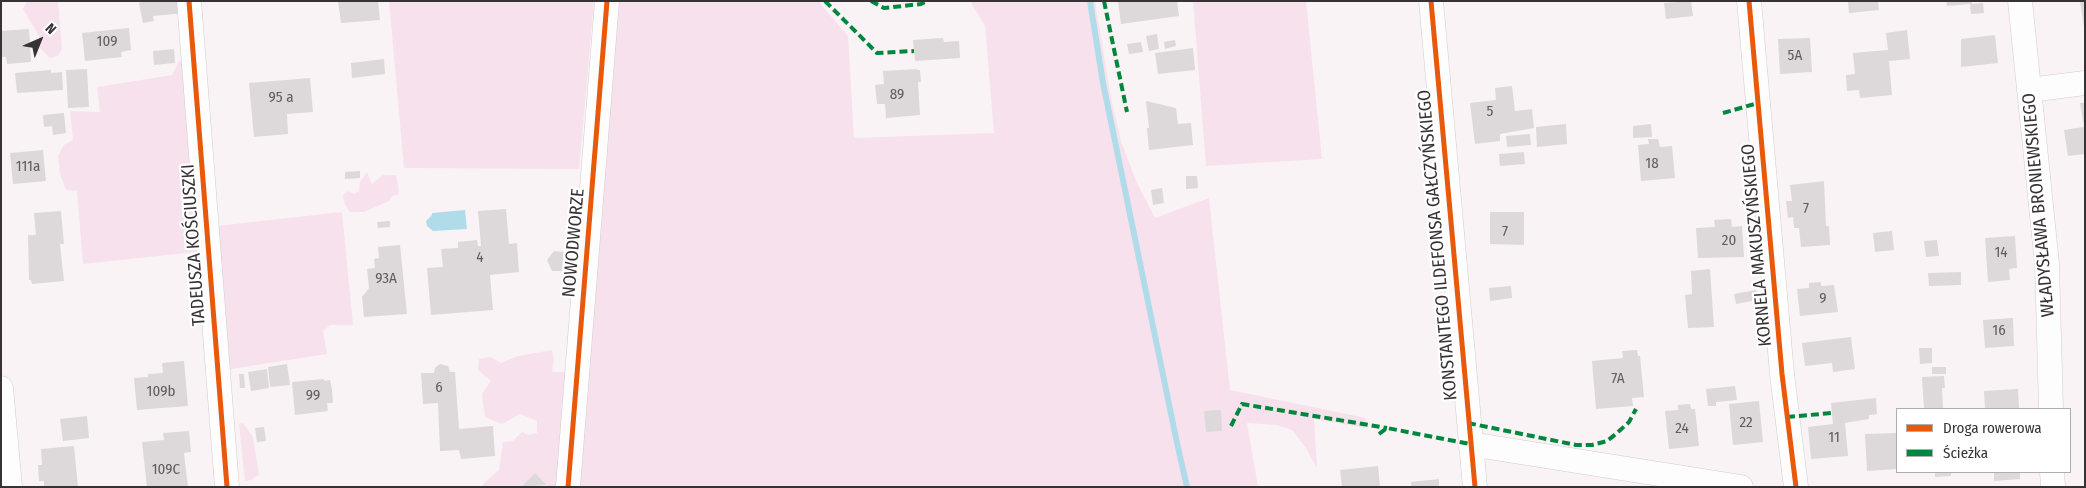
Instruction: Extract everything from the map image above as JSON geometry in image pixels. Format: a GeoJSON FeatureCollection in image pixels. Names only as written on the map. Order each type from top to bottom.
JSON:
{"type":"FeatureCollection","features":[{"type":"Feature","properties":{"kind":"street","name":"TADEUSZA KOŚCIUSZKI"},"geometry":{"type":"LineString","coordinates":[[189,1],[227,487]]}},
{"type":"Feature","properties":{"kind":"street","name":"NOWODWORZE"},"geometry":{"type":"LineString","coordinates":[[568,487],[607,1]]}},
{"type":"Feature","properties":{"kind":"street","name":"KONSTANTEGO ILDEFONSA GAŁCZYŃSKIEGO"},"geometry":{"type":"LineString","coordinates":[[1431,1],[1475,487]]}},
{"type":"Feature","properties":{"kind":"street","name":"KORNELA MAKUSZYŃSKIEGO"},"geometry":{"type":"LineString","coordinates":[[1749,1],[1781,365],[1796,487]]}},
{"type":"Feature","properties":{"kind":"street","name":"WŁADYSŁAWA BRONIEWSKIEGO"},"geometry":{"type":"LineString","coordinates":[[2020,1],[2047,264],[2051,408]]}},
{"type":"Feature","properties":{"kind":"street"},"geometry":{"type":"LineString","coordinates":[[2029,90],[2085,83]]}},
{"type":"Feature","properties":{"kind":"street"},"geometry":{"type":"LineString","coordinates":[[1,388],[10,487]]}},
{"type":"Feature","properties":{"kind":"street"},"geometry":{"type":"LineString","coordinates":[[1470,444],[1741,487]]}},
{"type":"Feature","properties":{"kind":"street"},"geometry":{"type":"LineString","coordinates":[[2052,473],[2053,487]]}},
{"type":"Feature","properties":{"kind":"shaded area"},"geometry":{"type":"Polygon","coordinates":[[[27,1],[58,1],[62,49],[58,56],[50,58],[39,47],[39,36],[23,9],[27,1]]]}},
{"type":"Feature","properties":{"kind":"shaded area"},"geometry":{"type":"Polygon","coordinates":[[[389,1],[594,1],[579,169],[404,168],[389,1]]]}},
{"type":"Feature","properties":{"kind":"shaded area"},"geometry":{"type":"Polygon","coordinates":[[[610,1],[818,1],[848,36],[854,138],[994,133],[985,26],[970,1],[1095,1],[1111,98],[1121,141],[1136,181],[1155,218],[1209,198],[1230,390],[1366,418],[1365,428],[1314,419],[1317,468],[1306,448],[1292,430],[1276,425],[1247,423],[1258,487],[545,487],[547,485],[535,473],[521,487],[483,487],[483,484],[499,470],[503,442],[513,441],[522,432],[528,435],[537,433],[537,421],[520,414],[502,424],[485,417],[482,394],[491,381],[478,370],[479,359],[491,357],[501,363],[518,356],[552,350],[554,358],[552,372],[572,372],[610,1]]]}},
{"type":"Feature","properties":{"kind":"shaded area"},"geometry":{"type":"Polygon","coordinates":[[[1193,1],[1306,1],[1322,159],[1206,166],[1193,1]]]}},
{"type":"Feature","properties":{"kind":"shaded area"},"geometry":{"type":"Polygon","coordinates":[[[179,61],[186,61],[205,251],[83,264],[77,191],[66,190],[60,174],[58,156],[64,145],[73,140],[70,111],[100,112],[97,87],[172,75],[179,61]]]}},
{"type":"Feature","properties":{"kind":"shaded area"},"geometry":{"type":"Polygon","coordinates":[[[367,172],[372,184],[383,175],[396,175],[398,195],[392,196],[389,201],[364,212],[350,212],[345,205],[343,196],[347,191],[354,194],[359,191],[360,182],[367,172]]]}},
{"type":"Feature","properties":{"kind":"shaded area"},"geometry":{"type":"Polygon","coordinates":[[[342,212],[353,325],[330,325],[323,331],[327,354],[231,369],[225,366],[217,226],[342,212]]]}},
{"type":"Feature","properties":{"kind":"shaded area"},"geometry":{"type":"Polygon","coordinates":[[[243,423],[253,437],[259,475],[245,481],[239,424],[243,423]]]}},
{"type":"Feature","properties":{"kind":"water"},"geometry":{"type":"Polygon","coordinates":[[[465,210],[467,229],[433,231],[427,226],[426,221],[432,213],[465,210]]]}},
{"type":"Feature","properties":{"kind":"building"},"geometry":{"type":"Polygon","coordinates":[[[144,1],[183,1],[185,13],[153,16],[154,21],[143,23],[139,3],[144,1]]]}},
{"type":"Feature","properties":{"kind":"building"},"geometry":{"type":"Polygon","coordinates":[[[338,1],[378,1],[380,20],[341,23],[338,1]]]}},
{"type":"Feature","properties":{"kind":"building"},"geometry":{"type":"Polygon","coordinates":[[[1118,1],[1177,1],[1179,16],[1121,24],[1118,1]]]}},
{"type":"Feature","properties":{"kind":"building"},"geometry":{"type":"Polygon","coordinates":[[[1691,1],[1693,16],[1666,19],[1664,3],[1691,1]]]}},
{"type":"Feature","properties":{"kind":"building"},"geometry":{"type":"Polygon","coordinates":[[[1848,1],[1878,1],[1879,10],[1849,13],[1848,1]]]}},
{"type":"Feature","properties":{"kind":"building"},"geometry":{"type":"Polygon","coordinates":[[[1946,1],[1972,1],[1972,4],[1983,3],[1984,13],[1971,14],[1970,4],[1947,6],[1946,1]]]}},
{"type":"Feature","properties":{"kind":"building"},"geometry":{"type":"Polygon","coordinates":[[[2080,1],[2085,1],[2085,27],[2084,27],[2080,1]]]}},
{"type":"Feature","properties":{"kind":"building"},"geometry":{"type":"Polygon","coordinates":[[[129,28],[131,50],[121,52],[122,57],[85,61],[82,33],[129,28]]]}},
{"type":"Feature","properties":{"kind":"building"},"geometry":{"type":"Polygon","coordinates":[[[29,29],[31,62],[7,64],[6,57],[1,57],[1,31],[29,29]]]}},
{"type":"Feature","properties":{"kind":"building"},"geometry":{"type":"Polygon","coordinates":[[[1907,30],[1910,59],[1889,61],[1892,95],[1860,98],[1859,90],[1847,91],[1846,75],[1855,74],[1853,53],[1888,50],[1886,33],[1907,30]]]}},
{"type":"Feature","properties":{"kind":"building"},"geometry":{"type":"Polygon","coordinates":[[[1157,34],[1159,49],[1149,51],[1146,36],[1157,34]]]}},
{"type":"Feature","properties":{"kind":"building"},"geometry":{"type":"Polygon","coordinates":[[[1995,35],[1998,63],[1961,67],[1961,39],[1995,35]]]}},
{"type":"Feature","properties":{"kind":"building"},"geometry":{"type":"Polygon","coordinates":[[[943,38],[944,42],[959,41],[960,58],[915,61],[913,40],[943,38]]]}},
{"type":"Feature","properties":{"kind":"building"},"geometry":{"type":"Polygon","coordinates":[[[1810,38],[1812,72],[1780,74],[1778,39],[1810,38]]]}},
{"type":"Feature","properties":{"kind":"building"},"geometry":{"type":"Polygon","coordinates":[[[1175,40],[1176,46],[1165,49],[1164,42],[1175,40]]]}},
{"type":"Feature","properties":{"kind":"building"},"geometry":{"type":"Polygon","coordinates":[[[1141,42],[1143,52],[1129,54],[1127,44],[1141,42]]]}},
{"type":"Feature","properties":{"kind":"building"},"geometry":{"type":"Polygon","coordinates":[[[1193,48],[1195,70],[1158,74],[1155,53],[1193,48]]]}},
{"type":"Feature","properties":{"kind":"building"},"geometry":{"type":"Polygon","coordinates":[[[174,49],[175,63],[154,65],[153,51],[174,49]]]}},
{"type":"Feature","properties":{"kind":"building"},"geometry":{"type":"Polygon","coordinates":[[[384,59],[385,74],[352,78],[351,63],[384,59]]]}},
{"type":"Feature","properties":{"kind":"building"},"geometry":{"type":"Polygon","coordinates":[[[87,69],[89,107],[68,108],[66,70],[87,69]]]}},
{"type":"Feature","properties":{"kind":"building"},"geometry":{"type":"Polygon","coordinates":[[[51,70],[51,73],[62,72],[63,90],[17,93],[15,73],[51,70]]]}},
{"type":"Feature","properties":{"kind":"building"},"geometry":{"type":"Polygon","coordinates":[[[920,70],[921,82],[918,82],[920,115],[886,118],[885,104],[877,104],[875,85],[884,84],[883,71],[920,70]]]}},
{"type":"Feature","properties":{"kind":"building"},"geometry":{"type":"Polygon","coordinates":[[[310,78],[313,112],[287,114],[288,134],[254,137],[249,83],[310,78]]]}},
{"type":"Feature","properties":{"kind":"building"},"geometry":{"type":"Polygon","coordinates":[[[1512,86],[1515,111],[1532,109],[1534,128],[1500,134],[1500,141],[1475,144],[1470,103],[1496,100],[1495,88],[1512,86]]]}},
{"type":"Feature","properties":{"kind":"building"},"geometry":{"type":"Polygon","coordinates":[[[1146,101],[1176,108],[1178,124],[1191,123],[1193,145],[1149,150],[1146,101]]]}},
{"type":"Feature","properties":{"kind":"building"},"geometry":{"type":"Polygon","coordinates":[[[2080,103],[2085,103],[2085,154],[2068,156],[2064,130],[2084,127],[2080,103]]]}},
{"type":"Feature","properties":{"kind":"building"},"geometry":{"type":"Polygon","coordinates":[[[64,113],[66,133],[53,135],[52,126],[44,127],[43,115],[64,113]]]}},
{"type":"Feature","properties":{"kind":"building"},"geometry":{"type":"Polygon","coordinates":[[[1566,124],[1567,144],[1537,147],[1536,127],[1566,124]]]}},
{"type":"Feature","properties":{"kind":"building"},"geometry":{"type":"Polygon","coordinates":[[[1651,124],[1652,137],[1633,138],[1633,126],[1651,124]]]}},
{"type":"Feature","properties":{"kind":"building"},"geometry":{"type":"Polygon","coordinates":[[[1530,134],[1531,145],[1507,147],[1506,136],[1530,134]]]}},
{"type":"Feature","properties":{"kind":"building"},"geometry":{"type":"Polygon","coordinates":[[[1648,139],[1658,139],[1660,147],[1672,146],[1675,178],[1641,181],[1638,145],[1649,144],[1648,139]]]}},
{"type":"Feature","properties":{"kind":"building"},"geometry":{"type":"Polygon","coordinates":[[[43,150],[46,181],[13,184],[10,153],[43,150]]]}},
{"type":"Feature","properties":{"kind":"building"},"geometry":{"type":"Polygon","coordinates":[[[1524,152],[1525,164],[1500,166],[1499,154],[1524,152]]]}},
{"type":"Feature","properties":{"kind":"building"},"geometry":{"type":"Polygon","coordinates":[[[360,171],[360,178],[345,179],[345,172],[360,171]]]}},
{"type":"Feature","properties":{"kind":"building"},"geometry":{"type":"Polygon","coordinates":[[[1186,176],[1197,176],[1198,188],[1186,189],[1186,176]]]}},
{"type":"Feature","properties":{"kind":"building"},"geometry":{"type":"Polygon","coordinates":[[[1824,181],[1826,226],[1829,226],[1830,245],[1801,247],[1799,228],[1794,228],[1793,217],[1788,218],[1786,201],[1792,201],[1790,185],[1824,181]]]}},
{"type":"Feature","properties":{"kind":"building"},"geometry":{"type":"Polygon","coordinates":[[[1162,188],[1164,203],[1153,205],[1151,190],[1162,188]]]}},
{"type":"Feature","properties":{"kind":"building"},"geometry":{"type":"Polygon","coordinates":[[[506,209],[509,244],[517,243],[519,272],[490,275],[493,310],[431,315],[427,268],[443,267],[441,249],[458,248],[458,242],[477,240],[478,246],[481,246],[478,211],[506,209]]]}},
{"type":"Feature","properties":{"kind":"building"},"geometry":{"type":"Polygon","coordinates":[[[61,211],[64,244],[60,244],[64,281],[32,284],[31,280],[29,280],[28,235],[36,235],[34,213],[61,211]]]}},
{"type":"Feature","properties":{"kind":"building"},"geometry":{"type":"Polygon","coordinates":[[[1490,212],[1524,212],[1524,245],[1490,244],[1490,212]]]}},
{"type":"Feature","properties":{"kind":"building"},"geometry":{"type":"Polygon","coordinates":[[[1731,219],[1732,227],[1742,226],[1744,257],[1698,258],[1696,228],[1715,227],[1714,220],[1731,219]]]}},
{"type":"Feature","properties":{"kind":"building"},"geometry":{"type":"Polygon","coordinates":[[[390,221],[390,227],[378,228],[377,222],[390,221]]]}},
{"type":"Feature","properties":{"kind":"building"},"geometry":{"type":"Polygon","coordinates":[[[1892,231],[1894,250],[1875,252],[1873,233],[1892,231]]]}},
{"type":"Feature","properties":{"kind":"building"},"geometry":{"type":"Polygon","coordinates":[[[2015,236],[2017,268],[2009,269],[2010,280],[1988,282],[1985,238],[2015,236]]]}},
{"type":"Feature","properties":{"kind":"building"},"geometry":{"type":"Polygon","coordinates":[[[1937,240],[1939,256],[1926,257],[1924,241],[1937,240]]]}},
{"type":"Feature","properties":{"kind":"building"},"geometry":{"type":"Polygon","coordinates":[[[400,245],[407,314],[364,317],[362,297],[369,288],[367,269],[375,268],[374,259],[379,258],[378,247],[400,245]]]}},
{"type":"Feature","properties":{"kind":"building"},"geometry":{"type":"Polygon","coordinates":[[[554,251],[564,252],[562,271],[552,271],[547,260],[554,251]]]}},
{"type":"Feature","properties":{"kind":"building"},"geometry":{"type":"Polygon","coordinates":[[[1710,269],[1714,327],[1688,328],[1685,295],[1692,294],[1691,271],[1710,269]]]}},
{"type":"Feature","properties":{"kind":"building"},"geometry":{"type":"Polygon","coordinates":[[[1961,272],[1961,285],[1929,286],[1928,273],[1961,272]]]}},
{"type":"Feature","properties":{"kind":"building"},"geometry":{"type":"Polygon","coordinates":[[[1821,282],[1821,286],[1834,285],[1838,312],[1800,316],[1797,289],[1809,288],[1809,283],[1821,282]]]}},
{"type":"Feature","properties":{"kind":"building"},"geometry":{"type":"Polygon","coordinates":[[[1511,286],[1512,298],[1490,301],[1489,288],[1511,286]]]}},
{"type":"Feature","properties":{"kind":"building"},"geometry":{"type":"Polygon","coordinates":[[[1756,290],[1758,300],[1736,304],[1734,294],[1756,290]]]}},
{"type":"Feature","properties":{"kind":"building"},"geometry":{"type":"Polygon","coordinates":[[[2013,318],[2014,346],[1985,348],[1983,320],[2013,318]]]}},
{"type":"Feature","properties":{"kind":"building"},"geometry":{"type":"Polygon","coordinates":[[[1851,337],[1855,369],[1833,372],[1832,363],[1805,366],[1802,343],[1851,337]]]}},
{"type":"Feature","properties":{"kind":"building"},"geometry":{"type":"Polygon","coordinates":[[[1919,348],[1932,348],[1932,363],[1920,364],[1919,348]]]}},
{"type":"Feature","properties":{"kind":"building"},"geometry":{"type":"Polygon","coordinates":[[[1637,350],[1638,356],[1640,356],[1644,397],[1632,398],[1633,406],[1596,409],[1592,361],[1623,358],[1622,351],[1637,350]]]}},
{"type":"Feature","properties":{"kind":"building"},"geometry":{"type":"Polygon","coordinates":[[[184,361],[188,406],[137,410],[134,378],[148,377],[148,374],[163,373],[162,363],[184,361]]]}},
{"type":"Feature","properties":{"kind":"building"},"geometry":{"type":"Polygon","coordinates":[[[287,364],[290,385],[270,387],[268,367],[287,364]]]}},
{"type":"Feature","properties":{"kind":"building"},"geometry":{"type":"Polygon","coordinates":[[[440,364],[448,366],[450,372],[455,372],[459,429],[493,426],[495,456],[461,459],[459,450],[440,451],[438,403],[423,404],[421,373],[434,373],[435,368],[440,364]]]}},
{"type":"Feature","properties":{"kind":"building"},"geometry":{"type":"Polygon","coordinates":[[[1932,367],[1946,367],[1946,374],[1932,374],[1932,367]]]}},
{"type":"Feature","properties":{"kind":"building"},"geometry":{"type":"Polygon","coordinates":[[[267,369],[269,388],[251,391],[248,372],[267,369]]]}},
{"type":"Feature","properties":{"kind":"building"},"geometry":{"type":"Polygon","coordinates":[[[239,374],[244,374],[245,388],[240,388],[239,374]]]}},
{"type":"Feature","properties":{"kind":"building"},"geometry":{"type":"Polygon","coordinates":[[[1944,376],[1945,388],[1942,388],[1943,408],[1924,408],[1922,377],[1944,376]]]}},
{"type":"Feature","properties":{"kind":"building"},"geometry":{"type":"Polygon","coordinates":[[[324,379],[324,381],[330,380],[332,389],[333,403],[327,403],[328,411],[295,415],[292,382],[324,379]]]}},
{"type":"Feature","properties":{"kind":"building"},"geometry":{"type":"Polygon","coordinates":[[[1735,386],[1737,400],[1716,402],[1716,406],[1708,406],[1706,389],[1735,386]]]}},
{"type":"Feature","properties":{"kind":"building"},"geometry":{"type":"Polygon","coordinates":[[[2018,389],[2019,408],[1985,408],[1984,391],[2018,389]]]}},
{"type":"Feature","properties":{"kind":"building"},"geometry":{"type":"Polygon","coordinates":[[[1876,398],[1877,414],[1869,415],[1869,419],[1845,423],[1848,456],[1811,459],[1808,427],[1833,424],[1831,403],[1876,398]]]}},
{"type":"Feature","properties":{"kind":"building"},"geometry":{"type":"Polygon","coordinates":[[[1759,401],[1763,442],[1733,445],[1729,404],[1759,401]]]}},
{"type":"Feature","properties":{"kind":"building"},"geometry":{"type":"Polygon","coordinates":[[[1690,404],[1691,409],[1695,409],[1699,446],[1669,449],[1665,411],[1678,410],[1678,405],[1690,404]]]}},
{"type":"Feature","properties":{"kind":"building"},"geometry":{"type":"Polygon","coordinates":[[[1221,410],[1222,431],[1206,432],[1204,411],[1221,410]]]}},
{"type":"Feature","properties":{"kind":"building"},"geometry":{"type":"Polygon","coordinates":[[[87,416],[89,438],[63,441],[60,419],[87,416]]]}},
{"type":"Feature","properties":{"kind":"building"},"geometry":{"type":"Polygon","coordinates":[[[264,427],[266,441],[257,442],[255,428],[264,427]]]}},
{"type":"Feature","properties":{"kind":"building"},"geometry":{"type":"Polygon","coordinates":[[[189,431],[191,452],[184,453],[188,487],[147,487],[142,442],[164,440],[163,433],[189,431]]]}},
{"type":"Feature","properties":{"kind":"building"},"geometry":{"type":"Polygon","coordinates":[[[1896,433],[1896,469],[1867,471],[1865,434],[1896,433]]]}},
{"type":"Feature","properties":{"kind":"building"},"geometry":{"type":"Polygon","coordinates":[[[74,446],[78,487],[44,487],[44,481],[39,481],[38,465],[42,465],[41,449],[74,446]]]}},
{"type":"Feature","properties":{"kind":"building"},"geometry":{"type":"Polygon","coordinates":[[[1378,466],[1380,487],[1342,487],[1340,470],[1378,466]]]}},
{"type":"Feature","properties":{"kind":"building"},"geometry":{"type":"Polygon","coordinates":[[[535,473],[547,485],[521,487],[535,473]]]}},
{"type":"Feature","properties":{"kind":"building"},"geometry":{"type":"Polygon","coordinates":[[[1935,473],[1951,473],[1951,476],[1935,477],[1935,473]]]}},
{"type":"Feature","properties":{"kind":"building"},"geometry":{"type":"Polygon","coordinates":[[[1994,473],[2020,473],[2020,479],[1994,481],[1994,473]]]}},
{"type":"Feature","properties":{"kind":"building"},"geometry":{"type":"Polygon","coordinates":[[[1439,479],[1439,487],[1411,487],[1411,482],[1439,479]]]}},
{"type":"Feature","properties":{"kind":"waterway"},"geometry":{"type":"LineString","coordinates":[[1090,1],[1103,83],[1187,487]]}},
{"type":"Feature","properties":{"kind":"marked path"},"geometry":{"type":"LineString","coordinates":[[825,1],[877,53],[914,51]]}},
{"type":"Feature","properties":{"kind":"marked path"},"geometry":{"type":"LineString","coordinates":[[871,1],[884,8],[921,4],[927,1]]}},
{"type":"Feature","properties":{"kind":"marked path"},"geometry":{"type":"LineString","coordinates":[[1104,1],[1127,112]]}},
{"type":"Feature","properties":{"kind":"marked path"},"geometry":{"type":"LineString","coordinates":[[1723,113],[1758,103]]}},
{"type":"Feature","properties":{"kind":"marked path"},"geometry":{"type":"LineString","coordinates":[[1231,426],[1242,404],[1387,428]]}},
{"type":"Feature","properties":{"kind":"marked path"},"geometry":{"type":"LineString","coordinates":[[1468,423],[1576,445],[1592,445],[1607,441],[1617,433],[1629,422],[1636,409]]}},
{"type":"Feature","properties":{"kind":"marked path"},"geometry":{"type":"LineString","coordinates":[[1787,417],[1832,413]]}},
{"type":"Feature","properties":{"kind":"marked path"},"geometry":{"type":"LineString","coordinates":[[1379,434],[1387,428],[1470,444]]}},
{"type":"Feature","properties":{"kind":"cycle path"},"geometry":{"type":"LineString","coordinates":[[189,1],[227,487]]}},
{"type":"Feature","properties":{"kind":"cycle path"},"geometry":{"type":"LineString","coordinates":[[568,487],[607,1]]}},
{"type":"Feature","properties":{"kind":"cycle path"},"geometry":{"type":"LineString","coordinates":[[1431,1],[1475,487]]}},
{"type":"Feature","properties":{"kind":"cycle path"},"geometry":{"type":"LineString","coordinates":[[1749,1],[1782,374],[1796,487]]}}]}
